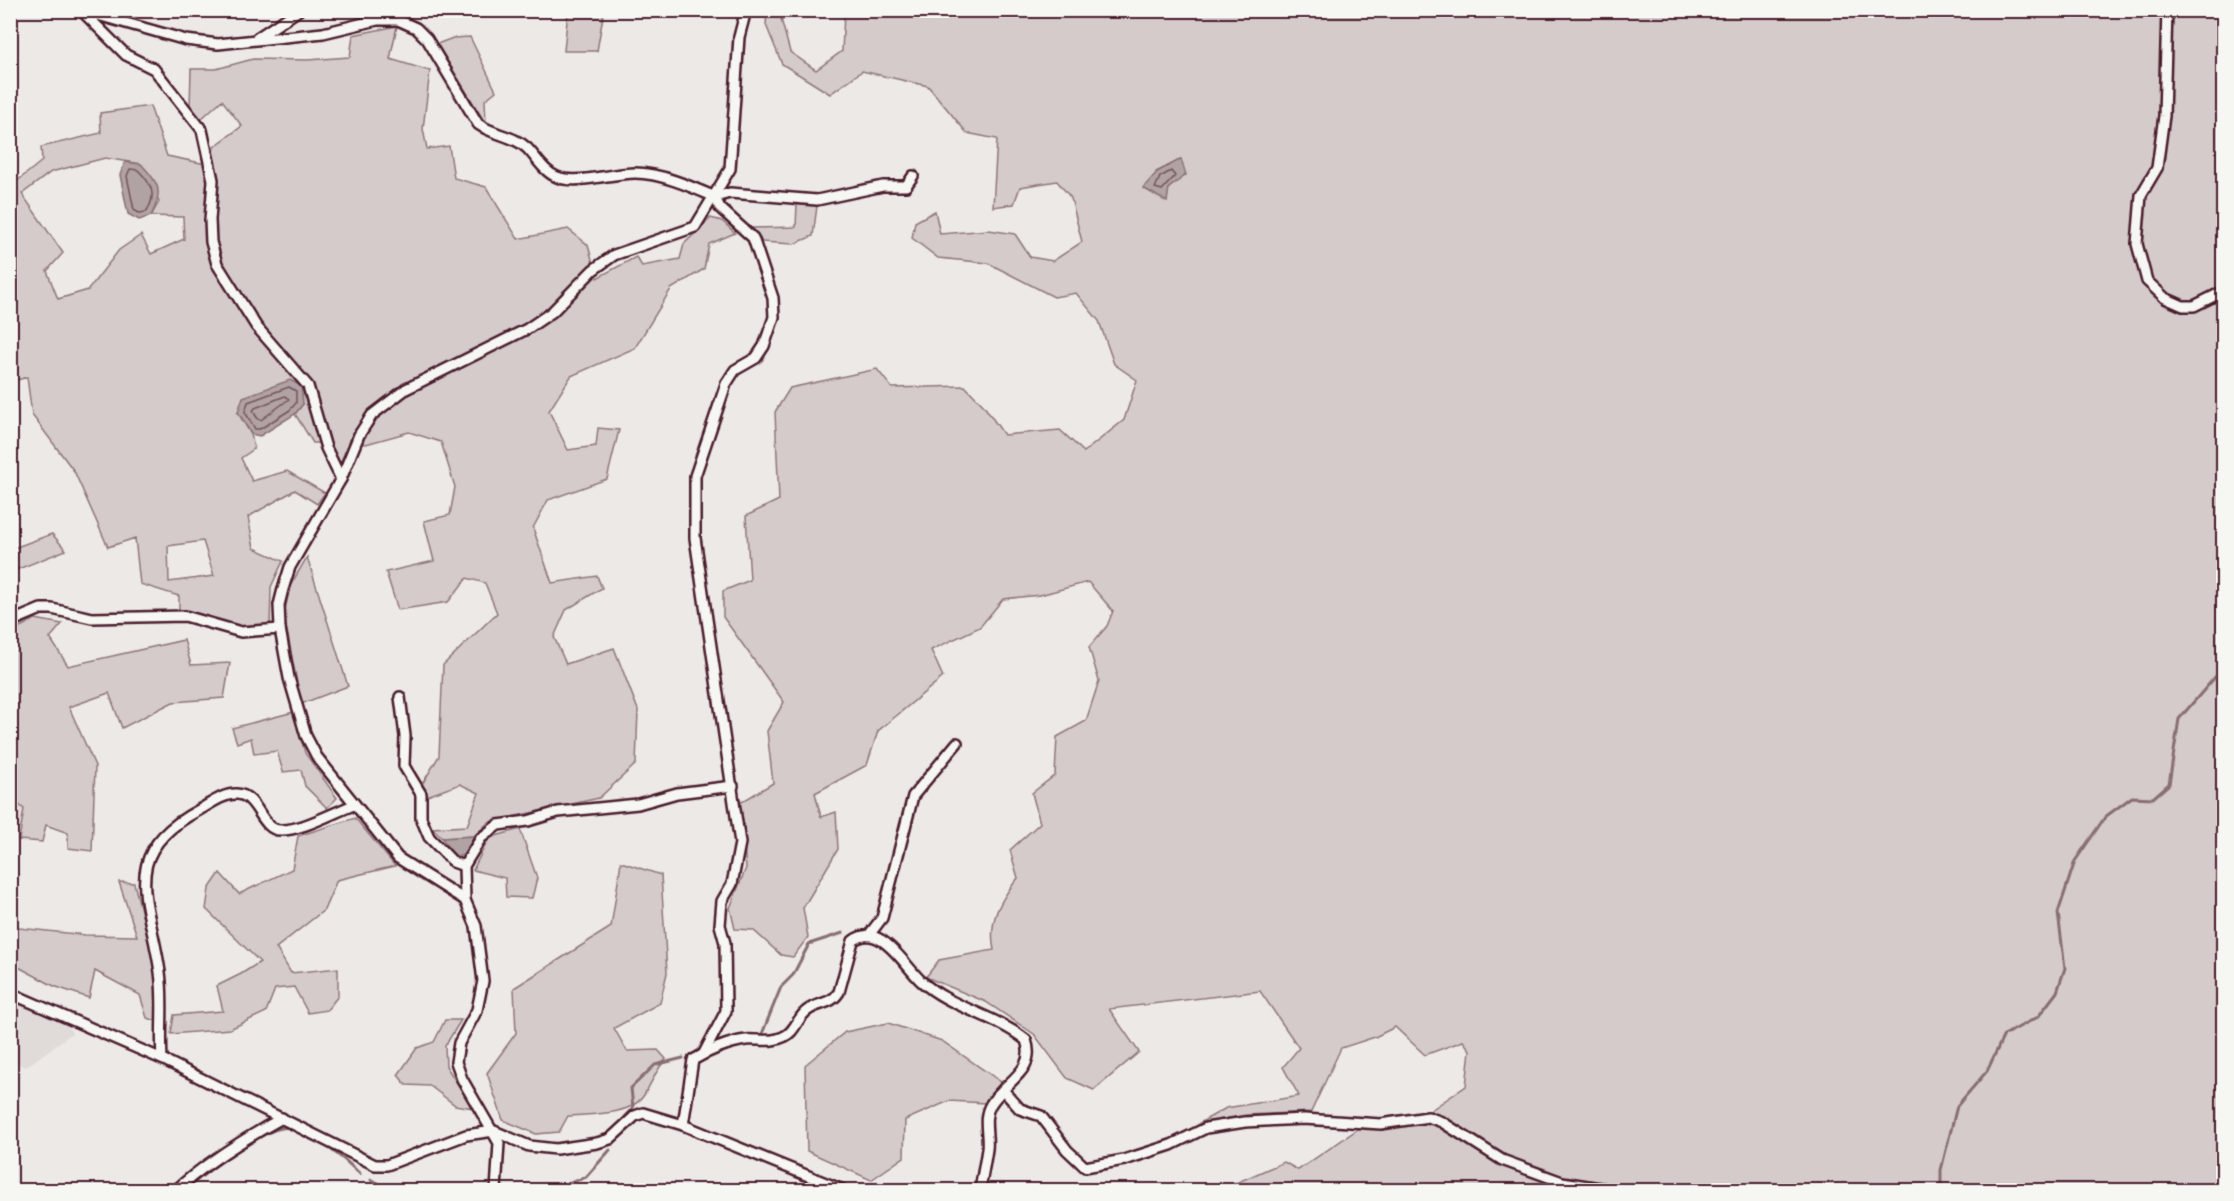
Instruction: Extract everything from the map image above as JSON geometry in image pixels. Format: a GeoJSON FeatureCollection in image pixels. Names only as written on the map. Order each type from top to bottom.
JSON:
{"type":"FeatureCollection","features":[{"type":"Feature","properties":{"kind":"street"},"geometry":{"type":"LineString","coordinates":[[257,38],[299,10]]}},
{"type":"Feature","properties":{"kind":"street"},"geometry":{"type":"LineString","coordinates":[[465,900],[398,858],[317,757],[306,736],[289,678],[280,629],[279,605],[290,567],[341,479],[359,435],[372,415],[387,402],[406,389],[527,329],[552,312],[593,270],[614,255],[695,227],[715,197],[729,168],[739,37],[746,10]]}},
{"type":"Feature","properties":{"kind":"street"},"geometry":{"type":"LineString","coordinates":[[2166,10],[2164,116],[2157,168],[2141,195],[2137,244],[2148,281],[2165,298],[2183,306],[2194,306],[2223,291]]}},
{"type":"Feature","properties":{"kind":"street"},"geometry":{"type":"LineString","coordinates":[[81,11],[186,40],[218,44],[257,38],[271,40],[322,33],[377,20],[398,20],[416,28],[427,39],[478,124],[490,133],[511,138],[526,147],[556,177],[577,179],[638,173],[715,197],[730,193],[817,200],[883,186],[906,186],[912,176]]}},
{"type":"Feature","properties":{"kind":"street"},"geometry":{"type":"LineString","coordinates":[[81,11],[126,55],[153,69],[202,130],[213,180],[211,242],[217,264],[256,326],[308,386],[326,448],[341,479]]}},
{"type":"Feature","properties":{"kind":"street"},"geometry":{"type":"LineString","coordinates":[[704,1053],[726,1011],[722,901],[732,884],[740,843],[695,538],[695,476],[726,384],[735,370],[756,358],[764,346],[774,317],[773,298],[753,238],[720,208],[715,197]]}},
{"type":"Feature","properties":{"kind":"street"},"geometry":{"type":"LineString","coordinates":[[10,622],[41,609],[52,609],[92,618],[185,616],[241,632],[280,629]]}},
{"type":"Feature","properties":{"kind":"street"},"geometry":{"type":"LineString","coordinates":[[400,697],[405,736],[404,766],[421,794],[421,818],[429,837],[453,862],[465,866]]}},
{"type":"Feature","properties":{"kind":"street"},"geometry":{"type":"LineString","coordinates":[[869,935],[882,918],[913,796],[957,744]]}},
{"type":"Feature","properties":{"kind":"street"},"geometry":{"type":"LineString","coordinates":[[496,1191],[499,1143],[462,1078],[456,1062],[459,1043],[477,1010],[483,981],[476,926],[465,900],[465,866],[481,838],[498,825],[528,821],[558,812],[638,804],[677,793],[733,786]]}},
{"type":"Feature","properties":{"kind":"street"},"geometry":{"type":"LineString","coordinates":[[162,1059],[161,975],[143,885],[148,860],[161,838],[184,818],[228,795],[239,794],[248,799],[269,826],[279,830],[297,827],[354,805]]}},
{"type":"Feature","properties":{"kind":"street"},"geometry":{"type":"LineString","coordinates":[[683,1125],[693,1060],[704,1053],[745,1041],[769,1041],[784,1037],[793,1031],[803,1012],[835,999],[853,941],[858,937],[869,935],[890,946],[922,981],[944,997],[1016,1031],[1026,1040],[1030,1059],[1025,1068],[990,1104],[986,1118],[987,1147],[980,1191]]}},
{"type":"Feature","properties":{"kind":"street"},"geometry":{"type":"LineString","coordinates":[[10,993],[162,1059],[375,1165],[387,1165],[466,1135],[494,1131],[529,1146],[556,1149],[610,1139],[635,1116],[643,1113],[683,1125],[843,1191]]}},
{"type":"Feature","properties":{"kind":"street"},"geometry":{"type":"LineString","coordinates":[[1003,1090],[1020,1109],[1041,1116],[1067,1150],[1085,1167],[1124,1160],[1171,1145],[1206,1128],[1245,1122],[1305,1119],[1381,1124],[1428,1117],[1442,1122],[1502,1160],[1562,1182],[1613,1191]]}},
{"type":"Feature","properties":{"kind":"street"},"geometry":{"type":"LineString","coordinates":[[176,1191],[198,1170],[282,1118]]}},
{"type":"Feature","properties":{"kind":"shaded area"},"geometry":{"type":"Polygon","coordinates":[[[568,11],[604,11],[597,51],[564,51],[568,11]]]}},
{"type":"Feature","properties":{"kind":"shaded area"},"geometry":{"type":"Polygon","coordinates":[[[767,11],[2223,11],[2223,1190],[1220,1190],[1284,1162],[1298,1170],[1361,1127],[1421,1121],[1431,1110],[1466,1086],[1470,1050],[1463,1041],[1425,1055],[1395,1027],[1375,1037],[1341,1048],[1311,1112],[1246,1115],[1198,1124],[1226,1108],[1299,1096],[1283,1067],[1299,1048],[1260,991],[1109,1009],[1139,1052],[1094,1090],[1067,1078],[1034,1034],[986,1002],[926,977],[939,960],[994,950],[993,930],[997,911],[1018,878],[1010,850],[1040,823],[1032,793],[1055,775],[1057,737],[1086,721],[1099,681],[1089,647],[1107,626],[1113,611],[1088,582],[1040,595],[1003,599],[980,627],[931,650],[943,677],[878,731],[867,765],[815,793],[821,817],[836,812],[838,849],[803,908],[808,937],[793,957],[781,955],[753,930],[735,929],[730,908],[746,868],[740,803],[773,783],[767,731],[784,702],[723,617],[723,591],[750,580],[746,516],[779,500],[775,412],[790,388],[877,369],[892,388],[965,386],[984,406],[1004,435],[1060,430],[1084,452],[1124,420],[1137,380],[1114,364],[1099,321],[1076,293],[1054,297],[988,263],[938,258],[912,238],[915,222],[935,211],[940,234],[989,230],[1015,234],[1030,257],[1053,261],[1082,242],[1071,198],[1057,181],[1020,187],[1014,204],[993,207],[997,139],[967,133],[928,86],[862,71],[830,94],[782,64],[766,25],[767,11]],[[844,14],[781,19],[790,52],[816,70],[842,51],[844,14]],[[1181,160],[1156,172],[1169,188],[1181,160]]]}},
{"type":"Feature","properties":{"kind":"shaded area"},"geometry":{"type":"Polygon","coordinates":[[[397,26],[390,59],[430,71],[423,129],[427,149],[449,146],[454,178],[486,187],[518,239],[568,229],[588,245],[597,278],[636,257],[642,266],[680,259],[684,244],[711,218],[722,221],[735,233],[709,244],[704,269],[671,289],[635,348],[571,376],[549,411],[568,450],[596,446],[598,428],[619,430],[607,479],[548,500],[533,528],[552,583],[597,576],[602,588],[566,610],[554,637],[566,664],[614,648],[638,710],[636,764],[599,798],[489,822],[474,836],[442,838],[432,828],[467,826],[479,793],[460,784],[427,796],[421,786],[439,756],[443,665],[497,613],[485,583],[467,578],[448,602],[398,610],[386,572],[434,561],[424,521],[450,515],[455,487],[441,442],[409,432],[366,444],[350,442],[339,465],[330,443],[313,443],[295,414],[303,404],[238,413],[251,434],[254,449],[241,458],[252,481],[287,471],[325,493],[317,504],[295,490],[248,517],[254,548],[283,561],[271,587],[270,628],[235,627],[179,610],[179,596],[140,584],[135,538],[108,547],[74,471],[32,415],[27,377],[11,382],[11,186],[42,161],[41,147],[101,133],[100,113],[150,106],[167,156],[211,165],[214,147],[242,126],[222,100],[200,120],[190,108],[191,69],[216,69],[253,59],[307,60],[350,57],[353,35],[397,26]],[[105,158],[51,172],[22,194],[63,253],[47,271],[58,299],[88,290],[119,250],[141,235],[151,254],[184,239],[183,217],[151,216],[159,202],[141,164],[105,158]],[[203,541],[168,546],[169,582],[214,576],[203,541]]]}},
{"type":"Feature","properties":{"kind":"shaded area"},"geometry":{"type":"Polygon","coordinates":[[[470,37],[496,91],[485,100],[486,124],[437,44],[453,38],[470,37]]]}},
{"type":"Feature","properties":{"kind":"shaded area"},"geometry":{"type":"Polygon","coordinates":[[[797,204],[817,206],[813,236],[794,244],[762,242],[753,228],[796,227],[797,204]]]}},
{"type":"Feature","properties":{"kind":"shaded area"},"geometry":{"type":"Polygon","coordinates":[[[52,534],[66,550],[11,572],[11,549],[52,534]]]}},
{"type":"Feature","properties":{"kind":"shaded area"},"geometry":{"type":"Polygon","coordinates":[[[307,557],[348,686],[301,704],[284,615],[290,586],[307,557]]]}},
{"type":"Feature","properties":{"kind":"shaded area"},"geometry":{"type":"Polygon","coordinates":[[[35,619],[62,624],[50,638],[68,666],[184,640],[191,665],[230,663],[224,698],[173,702],[122,728],[109,693],[69,707],[95,766],[92,851],[68,848],[68,833],[46,825],[42,842],[19,840],[24,809],[10,797],[11,632],[35,619]]]}},
{"type":"Feature","properties":{"kind":"shaded area"},"geometry":{"type":"Polygon","coordinates":[[[294,712],[305,753],[337,798],[327,808],[305,786],[301,770],[283,772],[277,751],[254,754],[251,738],[237,743],[232,728],[294,712]]]}},
{"type":"Feature","properties":{"kind":"shaded area"},"geometry":{"type":"Polygon","coordinates":[[[11,797],[24,809],[11,887],[11,797]]]}},
{"type":"Feature","properties":{"kind":"shaded area"},"geometry":{"type":"Polygon","coordinates":[[[355,818],[395,866],[337,880],[324,910],[276,948],[291,973],[338,968],[338,996],[327,1010],[308,1013],[294,987],[275,989],[266,1012],[230,1029],[171,1034],[174,1015],[223,1011],[217,986],[260,962],[206,909],[209,889],[220,873],[239,894],[292,869],[298,836],[355,818]]]}},
{"type":"Feature","properties":{"kind":"shaded area"},"geometry":{"type":"Polygon","coordinates":[[[520,829],[537,878],[532,898],[506,897],[505,878],[473,870],[489,838],[520,829]]]}},
{"type":"Feature","properties":{"kind":"shaded area"},"geometry":{"type":"Polygon","coordinates":[[[621,862],[661,875],[667,973],[660,1003],[614,1028],[627,1051],[658,1050],[666,1059],[644,1095],[630,1107],[609,1113],[568,1116],[559,1132],[536,1134],[503,1120],[487,1073],[516,1033],[514,988],[611,927],[621,862]]]}},
{"type":"Feature","properties":{"kind":"shaded area"},"geometry":{"type":"Polygon","coordinates":[[[119,882],[134,883],[157,973],[157,1021],[147,1018],[140,995],[95,971],[89,998],[54,986],[11,963],[10,927],[85,935],[137,936],[119,882]]]}},
{"type":"Feature","properties":{"kind":"shaded area"},"geometry":{"type":"Polygon","coordinates":[[[10,997],[65,1021],[72,1033],[26,1067],[11,1061],[10,997]]]}},
{"type":"Feature","properties":{"kind":"shaded area"},"geometry":{"type":"Polygon","coordinates":[[[445,1020],[461,1020],[445,1046],[446,1066],[473,1108],[455,1105],[430,1086],[406,1085],[398,1075],[417,1048],[434,1042],[445,1020]]]}},
{"type":"Feature","properties":{"kind":"shaded area"},"geometry":{"type":"Polygon","coordinates":[[[888,1023],[942,1041],[1001,1082],[986,1103],[949,1101],[905,1120],[904,1157],[871,1180],[807,1151],[805,1065],[845,1032],[888,1023]]]}},
{"type":"Feature","properties":{"kind":"water"},"geometry":{"type":"Polygon","coordinates":[[[1181,159],[1186,175],[1169,188],[1167,202],[1143,188],[1157,172],[1181,159]]]}},
{"type":"Feature","properties":{"kind":"water"},"geometry":{"type":"Polygon","coordinates":[[[125,162],[141,164],[156,182],[158,194],[151,216],[139,220],[128,214],[120,175],[125,162]]]}},
{"type":"Feature","properties":{"kind":"water"},"geometry":{"type":"Polygon","coordinates":[[[290,380],[301,386],[303,404],[295,414],[260,436],[251,434],[238,412],[243,397],[290,380]]]}},
{"type":"Feature","properties":{"kind":"water"},"geometry":{"type":"Polygon","coordinates":[[[474,836],[465,855],[454,857],[442,838],[474,836]]]}},
{"type":"Feature","properties":{"kind":"waterway"},"geometry":{"type":"LineString","coordinates":[[1941,1190],[1941,1170],[1957,1106],[1987,1071],[2004,1035],[2038,1017],[2057,992],[2065,968],[2058,913],[2075,861],[2105,817],[2132,797],[2153,798],[2169,784],[2179,719],[2222,669]]}},
{"type":"Feature","properties":{"kind":"waterway"},"geometry":{"type":"LineString","coordinates":[[734,1038],[762,1034],[781,987],[793,975],[809,944],[843,933]]}},
{"type":"Feature","properties":{"kind":"waterway"},"geometry":{"type":"LineString","coordinates":[[613,1131],[633,1108],[631,1088],[655,1065],[683,1058]]}},
{"type":"Feature","properties":{"kind":"waterway"},"geometry":{"type":"LineString","coordinates":[[186,1190],[236,1151],[281,1128],[301,1131],[319,1141],[360,1174]]}},
{"type":"Feature","properties":{"kind":"waterway"},"geometry":{"type":"LineString","coordinates":[[551,1190],[586,1177],[610,1150]]}},
{"type":"Feature","properties":{"kind":"waterway"},"geometry":{"type":"LineString","coordinates":[[371,1180],[378,1183],[383,1190]]}}]}
